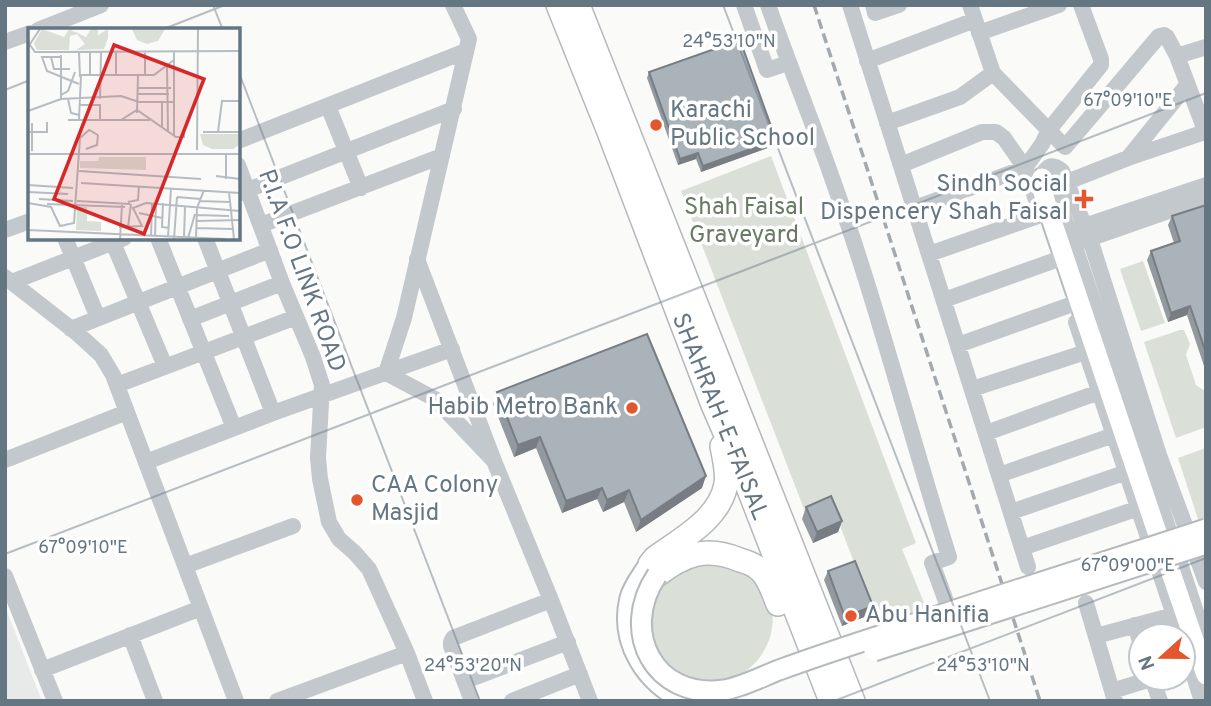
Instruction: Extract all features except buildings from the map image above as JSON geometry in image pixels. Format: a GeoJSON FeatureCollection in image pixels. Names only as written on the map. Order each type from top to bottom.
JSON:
{"type":"FeatureCollection","features":[{"type":"Feature","properties":{"kind":"highway","name":"SHAHRAH-E-FAISAL"},"geometry":{"type":"LineString","coordinates":[[558,5],[831,701]]}},
{"type":"Feature","properties":{"kind":"highway","name":"SHAHRAH-E-FAISAL"},"geometry":{"type":"LineString","coordinates":[[578,5],[853,701]]}},
{"type":"Feature","properties":{"kind":"highway"},"geometry":{"type":"LineString","coordinates":[[659,206],[689,241],[866,701]]}},
{"type":"Feature","properties":{"kind":"highway"},"geometry":{"type":"LineString","coordinates":[[651,572],[655,558],[702,524],[721,498],[726,485],[726,470],[713,405]]}},
{"type":"Feature","properties":{"kind":"highway"},"geometry":{"type":"LineString","coordinates":[[651,572],[694,554],[709,552],[728,555],[759,568],[768,580],[819,701]]}},
{"type":"Feature","properties":{"kind":"main road"},"geometry":{"type":"LineString","coordinates":[[1040,171],[1046,203],[1163,551],[1181,622]]}},
{"type":"Feature","properties":{"kind":"main road"},"geometry":{"type":"LineString","coordinates":[[651,572],[651,583],[643,604],[641,633],[646,650],[670,680],[696,690],[725,690],[1163,551],[1206,529]]}},
{"type":"Feature","properties":{"kind":"main road"},"geometry":{"type":"LineString","coordinates":[[730,701],[950,612],[1163,551],[1206,544]]}},
{"type":"Feature","properties":{"kind":"main road"},"geometry":{"type":"LineString","coordinates":[[651,572],[635,584],[630,599],[629,632],[633,648],[650,676],[662,688],[686,701]]}},
{"type":"Feature","properties":{"kind":"street"},"geometry":{"type":"LineString","coordinates":[[43,28],[102,5]]}},
{"type":"Feature","properties":{"kind":"street"},"geometry":{"type":"LineString","coordinates":[[386,373],[401,328],[466,51],[468,39],[453,5]]}},
{"type":"Feature","properties":{"kind":"street"},"geometry":{"type":"LineString","coordinates":[[768,5],[831,174],[870,292],[948,557],[932,563],[950,612]]}},
{"type":"Feature","properties":{"kind":"street"},"geometry":{"type":"LineString","coordinates":[[850,5],[1028,567]]}},
{"type":"Feature","properties":{"kind":"street"},"geometry":{"type":"LineString","coordinates":[[873,5],[875,13],[899,5]]}},
{"type":"Feature","properties":{"kind":"street"},"geometry":{"type":"LineString","coordinates":[[867,61],[975,19],[1059,5]]}},
{"type":"Feature","properties":{"kind":"street"},"geometry":{"type":"LineString","coordinates":[[1081,5],[1101,65],[1046,137],[1040,171],[1041,215],[1176,622]]}},
{"type":"Feature","properties":{"kind":"street"},"geometry":{"type":"LineString","coordinates":[[750,7],[767,70],[788,63]]}},
{"type":"Feature","properties":{"kind":"street"},"geometry":{"type":"LineString","coordinates":[[975,19],[993,73],[1046,137],[1066,147],[1159,36],[1167,37],[1206,132],[1067,182]]}},
{"type":"Feature","properties":{"kind":"street"},"geometry":{"type":"LineString","coordinates":[[5,42],[28,34]]}},
{"type":"Feature","properties":{"kind":"street"},"geometry":{"type":"LineString","coordinates":[[1177,56],[1206,47]]}},
{"type":"Feature","properties":{"kind":"street"},"geometry":{"type":"LineString","coordinates":[[240,140],[466,51]]}},
{"type":"Feature","properties":{"kind":"street"},"geometry":{"type":"LineString","coordinates":[[887,122],[960,97],[993,73]]}},
{"type":"Feature","properties":{"kind":"street"},"geometry":{"type":"LineString","coordinates":[[1128,158],[1187,85]]}},
{"type":"Feature","properties":{"kind":"street"},"geometry":{"type":"LineString","coordinates":[[328,106],[361,188]]}},
{"type":"Feature","properties":{"kind":"street"},"geometry":{"type":"LineString","coordinates":[[243,192],[454,109]]}},
{"type":"Feature","properties":{"kind":"street"},"geometry":{"type":"LineString","coordinates":[[901,165],[990,131],[1004,138],[1040,171],[1056,198],[1071,237],[1206,642]]}},
{"type":"Feature","properties":{"kind":"street"},"geometry":{"type":"LineString","coordinates":[[1040,171],[1046,137]]}},
{"type":"Feature","properties":{"kind":"street"},"geometry":{"type":"LineString","coordinates":[[261,225],[442,156]]}},
{"type":"Feature","properties":{"kind":"street"},"geometry":{"type":"LineString","coordinates":[[915,208],[1056,166],[1062,171],[1088,232],[1159,455],[1206,582]]}},
{"type":"Feature","properties":{"kind":"street"},"geometry":{"type":"LineString","coordinates":[[1088,232],[1206,186]]}},
{"type":"Feature","properties":{"kind":"street","name":"P.I.A F.O LINK ROAD"},"geometry":{"type":"LineString","coordinates":[[243,192],[261,225],[322,385],[318,458],[329,522],[339,539],[369,569],[407,653],[425,701]]}},
{"type":"Feature","properties":{"kind":"street"},"geometry":{"type":"LineString","coordinates":[[1071,237],[1206,198]]}},
{"type":"Feature","properties":{"kind":"street"},"geometry":{"type":"LineString","coordinates":[[929,254],[1041,215]]}},
{"type":"Feature","properties":{"kind":"street"},"geometry":{"type":"LineString","coordinates":[[5,230],[28,222]]}},
{"type":"Feature","properties":{"kind":"street"},"geometry":{"type":"LineString","coordinates":[[66,240],[98,318]]}},
{"type":"Feature","properties":{"kind":"street"},"geometry":{"type":"LineString","coordinates":[[8,280],[73,258],[114,240]]}},
{"type":"Feature","properties":{"kind":"street"},"geometry":{"type":"LineString","coordinates":[[116,240],[138,302],[165,366]]}},
{"type":"Feature","properties":{"kind":"street"},"geometry":{"type":"LineString","coordinates":[[159,240],[234,428]]}},
{"type":"Feature","properties":{"kind":"street"},"geometry":{"type":"LineString","coordinates":[[206,240],[273,413]]}},
{"type":"Feature","properties":{"kind":"street"},"geometry":{"type":"LineString","coordinates":[[71,329],[270,250]]}},
{"type":"Feature","properties":{"kind":"street"},"geometry":{"type":"LineString","coordinates":[[417,260],[590,701]]}},
{"type":"Feature","properties":{"kind":"street"},"geometry":{"type":"LineString","coordinates":[[944,300],[1056,260]]}},
{"type":"Feature","properties":{"kind":"street"},"geometry":{"type":"LineString","coordinates":[[8,280],[101,355],[117,385],[236,701]]}},
{"type":"Feature","properties":{"kind":"street"},"geometry":{"type":"LineString","coordinates":[[190,318],[282,283]]}},
{"type":"Feature","properties":{"kind":"street"},"geometry":{"type":"LineString","coordinates":[[958,345],[1070,304]]}},
{"type":"Feature","properties":{"kind":"street"},"geometry":{"type":"LineString","coordinates":[[117,385],[296,317]]}},
{"type":"Feature","properties":{"kind":"street"},"geometry":{"type":"LineString","coordinates":[[146,462],[452,349]]}},
{"type":"Feature","properties":{"kind":"street"},"geometry":{"type":"LineString","coordinates":[[972,389],[1086,352]]}},
{"type":"Feature","properties":{"kind":"street"},"geometry":{"type":"LineString","coordinates":[[386,373],[435,399],[494,461]]}},
{"type":"Feature","properties":{"kind":"street"},"geometry":{"type":"LineString","coordinates":[[986,433],[1099,392]]}},
{"type":"Feature","properties":{"kind":"street"},"geometry":{"type":"LineString","coordinates":[[5,460],[127,412]]}},
{"type":"Feature","properties":{"kind":"street"},"geometry":{"type":"LineString","coordinates":[[999,475],[1114,436]]}},
{"type":"Feature","properties":{"kind":"street"},"geometry":{"type":"LineString","coordinates":[[1011,512],[1126,472]]}},
{"type":"Feature","properties":{"kind":"street"},"geometry":{"type":"LineString","coordinates":[[1022,548],[1139,508]]}},
{"type":"Feature","properties":{"kind":"street"},"geometry":{"type":"LineString","coordinates":[[185,566],[293,526]]}},
{"type":"Feature","properties":{"kind":"street"},"geometry":{"type":"LineString","coordinates":[[5,576],[55,701]]}},
{"type":"Feature","properties":{"kind":"street"},"geometry":{"type":"LineString","coordinates":[[472,701],[451,646],[453,638],[551,600]]}},
{"type":"Feature","properties":{"kind":"street"},"geometry":{"type":"LineString","coordinates":[[1086,603],[1114,696]]}},
{"type":"Feature","properties":{"kind":"street"},"geometry":{"type":"LineString","coordinates":[[42,670],[201,608]]}},
{"type":"Feature","properties":{"kind":"street"},"geometry":{"type":"LineString","coordinates":[[1147,622],[1174,615]]}},
{"type":"Feature","properties":{"kind":"street"},"geometry":{"type":"LineString","coordinates":[[1096,636],[1127,627]]}},
{"type":"Feature","properties":{"kind":"street"},"geometry":{"type":"LineString","coordinates":[[130,635],[155,701]]}},
{"type":"Feature","properties":{"kind":"street"},"geometry":{"type":"LineString","coordinates":[[465,681],[568,642]]}},
{"type":"Feature","properties":{"kind":"street"},"geometry":{"type":"LineString","coordinates":[[277,701],[407,653]]}},
{"type":"Feature","properties":{"kind":"street"},"geometry":{"type":"LineString","coordinates":[[512,701],[580,674]]}},
{"type":"Feature","properties":{"kind":"street"},"geometry":{"type":"LineString","coordinates":[[1197,684],[1202,701]]}},
{"type":"Feature","properties":{"kind":"shaded area"},"geometry":{"type":"Polygon","coordinates":[[[5,606],[42,701],[5,701],[5,606]]]}},
{"type":"Feature","properties":{"kind":"green space","name":"Shah Faisal Graveyard"},"geometry":{"type":"Polygon","coordinates":[[[771,156],[916,543],[902,549],[927,610],[879,627],[832,505],[806,514],[681,191],[771,156]]]}},
{"type":"Feature","properties":{"kind":"green space"},"geometry":{"type":"Polygon","coordinates":[[[1143,261],[1165,323],[1141,331],[1120,269],[1143,261]]]}},
{"type":"Feature","properties":{"kind":"green space"},"geometry":{"type":"Polygon","coordinates":[[[1184,330],[1190,344],[1186,355],[1196,385],[1206,394],[1206,427],[1176,438],[1144,342],[1184,330]]]}},
{"type":"Feature","properties":{"kind":"green space"},"geometry":{"type":"Polygon","coordinates":[[[1206,448],[1206,526],[1201,528],[1178,458],[1206,448]]]}},
{"type":"Feature","properties":{"kind":"green space"},"geometry":{"type":"Polygon","coordinates":[[[693,559],[752,572],[771,605],[772,625],[763,652],[744,673],[731,679],[701,681],[673,668],[655,644],[650,629],[652,599],[659,585],[693,559]]]}},
{"type":"Feature","properties":{"kind":"railway"},"geometry":{"type":"LineString","coordinates":[[814,5],[1040,701]]}},
{"type":"Feature","properties":{"kind":"place","name":"Karachi Public School"},"geometry":{"type":"Point","coordinates":[656,125]}},
{"type":"Feature","properties":{"kind":"place","name":"Sindh Social Dispencery Shah Faisal"},"geometry":{"type":"Point","coordinates":[1084,199]}},
{"type":"Feature","properties":{"kind":"place","name":"Habib Metro Bank"},"geometry":{"type":"Point","coordinates":[632,408]}},
{"type":"Feature","properties":{"kind":"place","name":"CAA Colony Masjid"},"geometry":{"type":"Point","coordinates":[357,500]}},
{"type":"Feature","properties":{"kind":"place","name":"Abu Hanifia"},"geometry":{"type":"Point","coordinates":[851,616]}}]}
